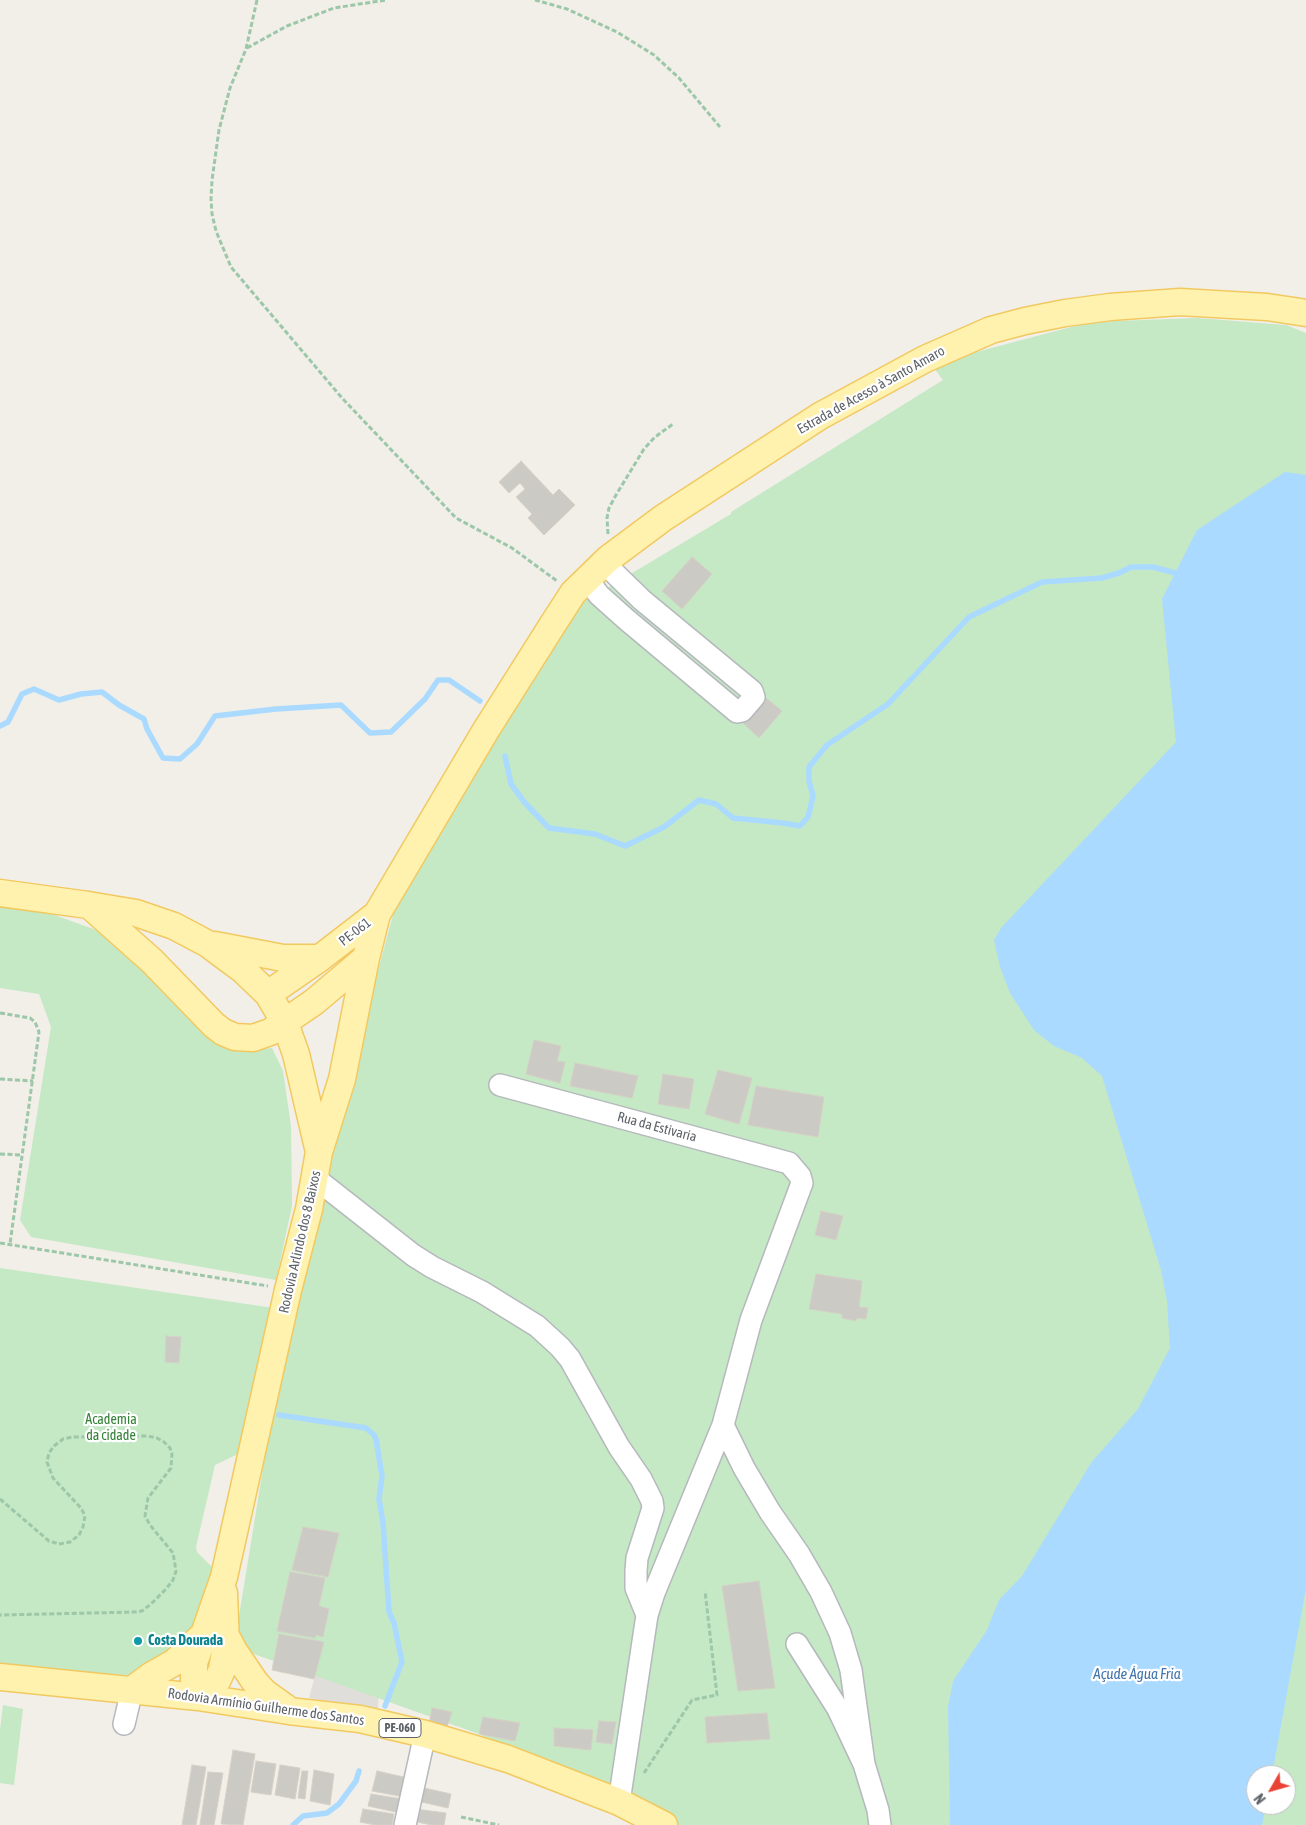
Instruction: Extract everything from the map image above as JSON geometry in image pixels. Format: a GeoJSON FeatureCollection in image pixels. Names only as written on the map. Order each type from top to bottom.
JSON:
{"type":"FeatureCollection","features":[{"type":"Feature","properties":{"kind":"main road","name":"Estrada de Acesso à Santo Amaro"},"geometry":{"type":"LineString","coordinates":[[377,914],[492,720],[593,573],[663,518],[820,416],[925,359],[991,330],[1026,321],[1110,307],[1180,302],[1267,308],[1306,313]]}},
{"type":"Feature","properties":{"kind":"main road","name":"Rodovia Arlindo dos 8 Baixos"},"geometry":{"type":"LineString","coordinates":[[0,894],[88,904],[152,918],[174,926],[208,944],[236,964],[268,994],[286,1023],[296,1054],[319,1152],[315,1178],[224,1577],[214,1635],[226,1646],[222,1670],[205,1698]]}},
{"type":"Feature","properties":{"kind":"main road"},"geometry":{"type":"LineString","coordinates":[[88,904],[137,947],[223,1032],[235,1037],[253,1038],[270,1032],[286,1023],[366,958]]}},
{"type":"Feature","properties":{"kind":"main road","name":"PE-061"},"geometry":{"type":"LineString","coordinates":[[268,994],[320,958],[377,914]]}},
{"type":"Feature","properties":{"kind":"main road","name":"PE-061"},"geometry":{"type":"LineString","coordinates":[[319,1152],[342,1079],[366,958],[377,914]]}},
{"type":"Feature","properties":{"kind":"main road"},"geometry":{"type":"LineString","coordinates":[[208,944],[283,958],[320,958]]}},
{"type":"Feature","properties":{"kind":"main road"},"geometry":{"type":"LineString","coordinates":[[132,1690],[214,1635],[234,1651],[264,1692],[289,1711]]}},
{"type":"Feature","properties":{"kind":"main road","name":"Rodovia Armínio Guilherme dos Santos"},"geometry":{"type":"LineString","coordinates":[[0,1677],[205,1698],[289,1711],[360,1719],[425,1734],[621,1794],[664,1825]]}},
{"type":"Feature","properties":{"kind":"street"},"geometry":{"type":"LineString","coordinates":[[593,573],[642,600],[752,691],[754,697],[742,711],[737,712],[626,620],[600,595],[593,573]]}},
{"type":"Feature","properties":{"kind":"street","name":"Rua da Estivaria"},"geometry":{"type":"LineString","coordinates":[[500,1085],[789,1163],[800,1176],[802,1183],[751,1320],[723,1425]]}},
{"type":"Feature","properties":{"kind":"street"},"geometry":{"type":"LineString","coordinates":[[315,1178],[413,1255],[432,1267],[482,1292],[537,1326],[550,1336],[570,1360],[619,1447],[641,1479],[652,1501],[653,1508],[637,1558],[636,1571],[636,1588],[647,1615]]}},
{"type":"Feature","properties":{"kind":"street"},"geometry":{"type":"LineString","coordinates":[[621,1794],[647,1615],[654,1593],[723,1425]]}},
{"type":"Feature","properties":{"kind":"street"},"geometry":{"type":"LineString","coordinates":[[723,1425],[744,1468],[821,1592],[840,1633],[851,1670],[864,1764]]}},
{"type":"Feature","properties":{"kind":"street"},"geometry":{"type":"LineString","coordinates":[[797,1644],[838,1709],[864,1764],[878,1810],[880,1825]]}},
{"type":"Feature","properties":{"kind":"street"},"geometry":{"type":"LineString","coordinates":[[124,1724],[132,1690]]}},
{"type":"Feature","properties":{"kind":"street"},"geometry":{"type":"LineString","coordinates":[[405,1825],[425,1734]]}},
{"type":"Feature","properties":{"kind":"path"},"geometry":{"type":"LineString","coordinates":[[258,0],[246,49],[230,88],[219,130],[211,199],[216,231],[231,267],[342,398],[456,518],[512,548],[593,573],[610,508],[644,449],[655,437],[673,424]]}},
{"type":"Feature","properties":{"kind":"path"},"geometry":{"type":"LineString","coordinates":[[246,49],[287,26],[334,8],[386,0]]}},
{"type":"Feature","properties":{"kind":"path"},"geometry":{"type":"LineString","coordinates":[[535,0],[567,9],[618,32],[654,55],[679,78],[720,127]]}},
{"type":"Feature","properties":{"kind":"path"},"geometry":{"type":"LineString","coordinates":[[0,1013],[26,1016],[35,1022],[39,1032],[10,1244]]}},
{"type":"Feature","properties":{"kind":"path"},"geometry":{"type":"LineString","coordinates":[[0,1079],[33,1081]]}},
{"type":"Feature","properties":{"kind":"path"},"geometry":{"type":"LineString","coordinates":[[0,1154],[22,1155]]}},
{"type":"Feature","properties":{"kind":"path"},"geometry":{"type":"LineString","coordinates":[[0,1243],[288,1290]]}},
{"type":"Feature","properties":{"kind":"path"},"geometry":{"type":"LineString","coordinates":[[0,1499],[49,1542],[58,1544],[70,1542],[79,1536],[85,1516],[81,1508],[53,1478],[48,1462],[49,1453],[54,1446],[63,1439],[73,1436],[147,1436],[164,1442],[172,1454],[171,1468],[148,1498],[145,1516],[173,1553],[176,1571],[173,1580],[166,1589],[150,1604],[142,1611],[135,1612],[0,1615]]}},
{"type":"Feature","properties":{"kind":"path"},"geometry":{"type":"LineString","coordinates":[[621,1794],[646,1771],[692,1700],[717,1695],[705,1591]]}},
{"type":"Feature","properties":{"kind":"path"},"geometry":{"type":"LineString","coordinates":[[461,1817],[499,1825]]}},
{"type":"Feature","properties":{"kind":"shaded area"},"geometry":{"type":"Polygon","coordinates":[[[324,1642],[380,1660],[378,1710],[309,1698],[324,1642]]]}},
{"type":"Feature","properties":{"kind":"green space"},"geometry":{"type":"Polygon","coordinates":[[[1197,318],[1286,325],[1306,333],[1306,1825],[654,1825],[479,1734],[234,1647],[292,1290],[397,900],[482,753],[582,603],[731,514],[731,512],[943,380],[931,364],[1090,322],[1197,318]]]}},
{"type":"Feature","properties":{"kind":"green space"},"geometry":{"type":"Polygon","coordinates":[[[0,906],[46,912],[99,931],[137,957],[222,1045],[246,1051],[272,1048],[283,1071],[291,1126],[292,1206],[276,1280],[31,1237],[20,1220],[51,1027],[39,994],[0,988],[0,906]]]}},
{"type":"Feature","properties":{"kind":"green space","name":"Academia da cidade"},"geometry":{"type":"Polygon","coordinates":[[[0,1268],[274,1308],[244,1451],[215,1465],[196,1547],[197,1552],[218,1573],[197,1629],[143,1673],[119,1677],[0,1673],[0,1268]]]}},
{"type":"Feature","properties":{"kind":"green space"},"geometry":{"type":"Polygon","coordinates":[[[3,1705],[23,1709],[14,1785],[0,1783],[0,1730],[3,1705]]]}},
{"type":"Feature","properties":{"kind":"water","name":"Açude Água Fria"},"geometry":{"type":"Polygon","coordinates":[[[1285,472],[1306,475],[1306,1588],[1274,1765],[1246,1765],[1246,1815],[1264,1815],[1262,1825],[950,1825],[948,1707],[953,1681],[987,1630],[999,1600],[1022,1576],[1091,1463],[1138,1409],[1170,1348],[1167,1301],[1161,1270],[1102,1076],[1082,1058],[1054,1046],[1034,1030],[1010,993],[1000,967],[994,940],[1001,928],[1176,742],[1162,599],[1197,530],[1285,472]]]}},
{"type":"Feature","properties":{"kind":"building"},"geometry":{"type":"Polygon","coordinates":[[[521,461],[553,495],[559,489],[575,505],[544,535],[528,518],[532,514],[516,497],[525,489],[520,483],[509,493],[499,482],[521,461]]]}},
{"type":"Feature","properties":{"kind":"building"},"geometry":{"type":"Polygon","coordinates":[[[692,557],[712,574],[682,609],[662,591],[692,557]]]}},
{"type":"Feature","properties":{"kind":"building"},"geometry":{"type":"Polygon","coordinates":[[[765,697],[782,711],[759,738],[743,723],[765,697]]]}},
{"type":"Feature","properties":{"kind":"building"},"geometry":{"type":"Polygon","coordinates":[[[534,1040],[561,1046],[557,1061],[565,1062],[560,1083],[526,1074],[534,1040]]]}},
{"type":"Feature","properties":{"kind":"building"},"geometry":{"type":"Polygon","coordinates":[[[575,1063],[638,1076],[632,1098],[570,1086],[575,1063]]]}},
{"type":"Feature","properties":{"kind":"building"},"geometry":{"type":"Polygon","coordinates":[[[718,1070],[752,1078],[739,1124],[705,1114],[718,1070]]]}},
{"type":"Feature","properties":{"kind":"building"},"geometry":{"type":"Polygon","coordinates":[[[663,1074],[694,1079],[689,1109],[658,1104],[663,1074]]]}},
{"type":"Feature","properties":{"kind":"building"},"geometry":{"type":"Polygon","coordinates":[[[756,1086],[824,1097],[818,1137],[748,1125],[756,1086]]]}},
{"type":"Feature","properties":{"kind":"building"},"geometry":{"type":"Polygon","coordinates":[[[821,1211],[843,1216],[836,1240],[815,1235],[821,1211]]]}},
{"type":"Feature","properties":{"kind":"building"},"geometry":{"type":"Polygon","coordinates":[[[816,1274],[862,1281],[859,1307],[868,1308],[866,1319],[857,1318],[856,1321],[842,1318],[842,1314],[809,1309],[816,1274]]]}},
{"type":"Feature","properties":{"kind":"building"},"geometry":{"type":"Polygon","coordinates":[[[166,1336],[181,1337],[179,1363],[165,1362],[166,1336]]]}},
{"type":"Feature","properties":{"kind":"building"},"geometry":{"type":"Polygon","coordinates":[[[303,1527],[339,1533],[328,1577],[292,1570],[303,1527]]]}},
{"type":"Feature","properties":{"kind":"building"},"geometry":{"type":"Polygon","coordinates":[[[290,1572],[325,1578],[319,1606],[329,1609],[323,1637],[316,1635],[315,1638],[277,1631],[290,1572]]]}},
{"type":"Feature","properties":{"kind":"building"},"geometry":{"type":"Polygon","coordinates":[[[759,1581],[775,1688],[738,1691],[722,1586],[759,1581]]]}},
{"type":"Feature","properties":{"kind":"building"},"geometry":{"type":"Polygon","coordinates":[[[279,1634],[324,1642],[314,1679],[272,1670],[279,1634]]]}},
{"type":"Feature","properties":{"kind":"building"},"geometry":{"type":"Polygon","coordinates":[[[432,1708],[452,1712],[447,1727],[429,1724],[432,1708]]]}},
{"type":"Feature","properties":{"kind":"building"},"geometry":{"type":"Polygon","coordinates":[[[767,1713],[770,1739],[707,1743],[705,1717],[767,1713]]]}},
{"type":"Feature","properties":{"kind":"building"},"geometry":{"type":"Polygon","coordinates":[[[483,1717],[520,1723],[515,1741],[479,1734],[483,1717]]]}},
{"type":"Feature","properties":{"kind":"building"},"geometry":{"type":"Polygon","coordinates":[[[599,1721],[616,1722],[612,1744],[596,1742],[599,1721]]]}},
{"type":"Feature","properties":{"kind":"building"},"geometry":{"type":"Polygon","coordinates":[[[554,1728],[593,1730],[591,1750],[554,1746],[554,1728]]]}},
{"type":"Feature","properties":{"kind":"building"},"geometry":{"type":"Polygon","coordinates":[[[233,1750],[255,1754],[243,1825],[221,1824],[233,1750]]]}},
{"type":"Feature","properties":{"kind":"building"},"geometry":{"type":"Polygon","coordinates":[[[256,1761],[276,1764],[271,1795],[251,1792],[256,1761]]]}},
{"type":"Feature","properties":{"kind":"building"},"geometry":{"type":"Polygon","coordinates":[[[192,1765],[206,1767],[196,1825],[182,1825],[192,1765]]]}},
{"type":"Feature","properties":{"kind":"building"},"geometry":{"type":"Polygon","coordinates":[[[280,1765],[300,1768],[295,1799],[275,1795],[280,1765]]]}},
{"type":"Feature","properties":{"kind":"building"},"geometry":{"type":"Polygon","coordinates":[[[314,1770],[334,1774],[330,1805],[310,1801],[314,1770]]]}},
{"type":"Feature","properties":{"kind":"building"},"geometry":{"type":"Polygon","coordinates":[[[302,1771],[308,1771],[305,1799],[298,1798],[302,1771]]]}},
{"type":"Feature","properties":{"kind":"building"},"geometry":{"type":"Polygon","coordinates":[[[377,1771],[408,1778],[404,1797],[372,1791],[377,1771]]]}},
{"type":"Feature","properties":{"kind":"building"},"geometry":{"type":"Polygon","coordinates":[[[208,1772],[223,1773],[214,1825],[200,1825],[208,1772]]]}},
{"type":"Feature","properties":{"kind":"building"},"geometry":{"type":"Polygon","coordinates":[[[420,1787],[451,1794],[448,1808],[417,1801],[420,1787]]]}},
{"type":"Feature","properties":{"kind":"building"},"geometry":{"type":"Polygon","coordinates":[[[371,1794],[402,1799],[400,1813],[368,1806],[371,1794]]]}},
{"type":"Feature","properties":{"kind":"building"},"geometry":{"type":"Polygon","coordinates":[[[363,1809],[394,1814],[392,1825],[375,1825],[360,1822],[363,1809]]]}},
{"type":"Feature","properties":{"kind":"building"},"geometry":{"type":"Polygon","coordinates":[[[415,1809],[446,1813],[444,1825],[412,1821],[415,1809]]]}},
{"type":"Feature","properties":{"kind":"waterway"},"geometry":{"type":"LineString","coordinates":[[505,756],[511,784],[525,803],[549,828],[595,834],[625,846],[664,827],[699,800],[716,804],[733,818],[800,826],[808,817],[813,796],[809,781],[809,767],[827,745],[888,704],[969,617],[1042,582],[1102,578],[1131,567],[1153,567],[1175,573]]}},
{"type":"Feature","properties":{"kind":"waterway"},"geometry":{"type":"LineString","coordinates":[[0,726],[8,722],[22,694],[34,689],[59,700],[81,694],[102,692],[119,705],[144,719],[147,729],[163,758],[180,759],[197,744],[215,716],[276,709],[341,705],[370,733],[391,732],[425,699],[438,680],[449,680],[480,701]]}},
{"type":"Feature","properties":{"kind":"waterway"},"geometry":{"type":"LineString","coordinates":[[279,1415],[366,1428],[376,1439],[382,1476],[379,1499],[383,1523],[389,1612],[394,1623],[402,1662],[385,1706]]}},
{"type":"Feature","properties":{"kind":"waterway"},"geometry":{"type":"LineString","coordinates":[[293,1825],[303,1816],[327,1813],[339,1804],[356,1781],[359,1771]]}},
{"type":"Feature","properties":{"kind":"place","name":"Costa Dourada"},"geometry":{"type":"Point","coordinates":[138,1641]}}]}
